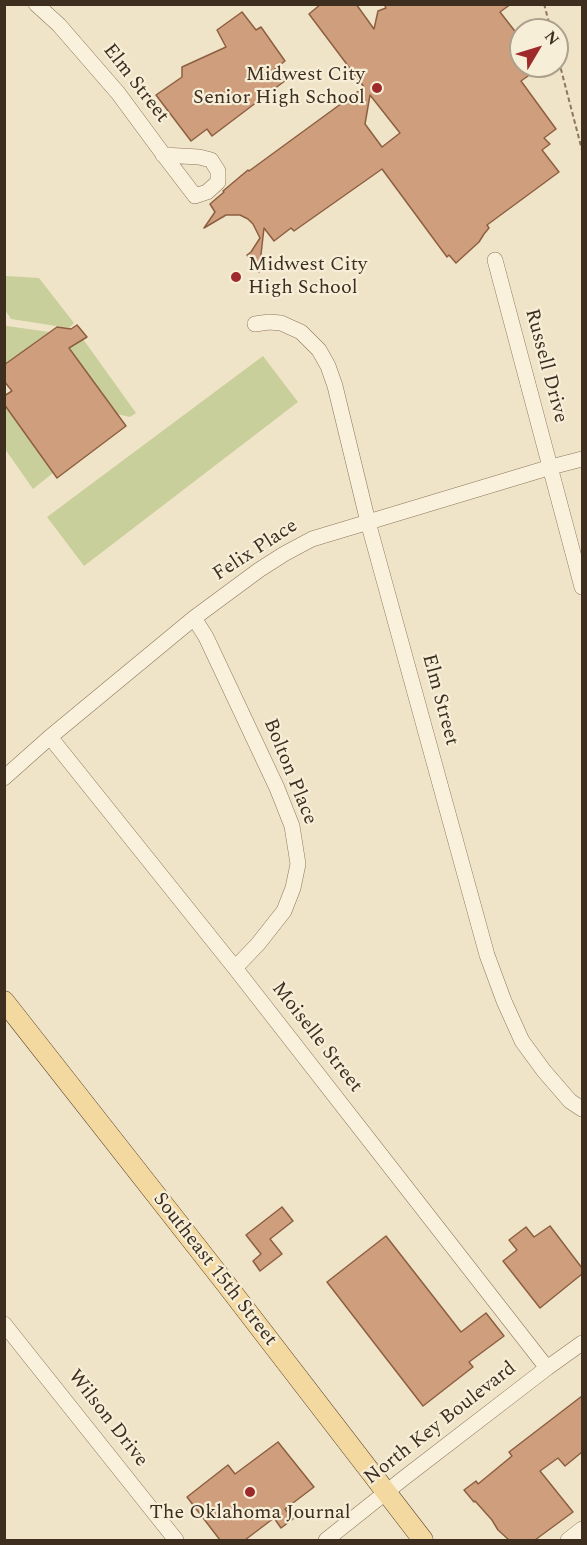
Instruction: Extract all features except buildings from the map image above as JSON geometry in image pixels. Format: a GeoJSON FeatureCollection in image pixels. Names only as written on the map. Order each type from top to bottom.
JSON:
{"type":"FeatureCollection","features":[{"type":"Feature","properties":{"kind":"main road","name":"Southeast 15th Street"},"geometry":{"type":"LineString","coordinates":[[4,1001],[423,1540]]}},
{"type":"Feature","properties":{"kind":"street","name":"Elm Street"},"geometry":{"type":"LineString","coordinates":[[36,4],[59,25],[118,93],[163,155],[195,196],[207,192],[218,183],[218,171],[211,160],[163,155]]}},
{"type":"Feature","properties":{"kind":"street","name":"Russell Drive"},"geometry":{"type":"LineString","coordinates":[[495,260],[582,586]]}},
{"type":"Feature","properties":{"kind":"street","name":"Elm Street"},"geometry":{"type":"LineString","coordinates":[[255,324],[281,323],[301,332],[319,350],[328,366],[336,386],[368,522],[487,956],[522,1041],[570,1101],[582,1109]]}},
{"type":"Feature","properties":{"kind":"street","name":"Felix Place"},"geometry":{"type":"LineString","coordinates":[[4,778],[50,736],[194,618],[284,554],[312,539],[582,459]]}},
{"type":"Feature","properties":{"kind":"street","name":"Bolton Place"},"geometry":{"type":"LineString","coordinates":[[194,618],[206,637],[277,788],[292,826],[298,864],[293,888],[284,911],[235,968]]}},
{"type":"Feature","properties":{"kind":"street","name":"Moiselle Street"},"geometry":{"type":"LineString","coordinates":[[50,736],[235,968],[547,1368]]}},
{"type":"Feature","properties":{"kind":"street","name":"Wilson Drive"},"geometry":{"type":"LineString","coordinates":[[4,1324],[176,1540]]}},
{"type":"Feature","properties":{"kind":"street","name":"North Key Boulevard"},"geometry":{"type":"LineString","coordinates":[[326,1540],[582,1343]]}},
{"type":"Feature","properties":{"kind":"street"},"geometry":{"type":"LineString","coordinates":[[568,1540],[582,1530]]}},
{"type":"Feature","properties":{"kind":"path"},"geometry":{"type":"LineString","coordinates":[[563,78],[582,150]]}},
{"type":"Feature","properties":{"kind":"green space"},"geometry":{"type":"Polygon","coordinates":[[[4,277],[39,278],[74,323],[69,328],[11,319],[5,310],[4,277]]]}},
{"type":"Feature","properties":{"kind":"green space"},"geometry":{"type":"Polygon","coordinates":[[[4,323],[7,326],[49,332],[5,365],[4,323]]]}},
{"type":"Feature","properties":{"kind":"green space"},"geometry":{"type":"Polygon","coordinates":[[[83,339],[136,413],[130,417],[117,414],[69,348],[83,339]]]}},
{"type":"Feature","properties":{"kind":"green space"},"geometry":{"type":"Polygon","coordinates":[[[263,356],[298,402],[84,566],[47,517],[263,356]]]}},
{"type":"Feature","properties":{"kind":"green space"},"geometry":{"type":"Polygon","coordinates":[[[4,404],[53,473],[33,489],[5,449],[4,404]]]}},
{"type":"Feature","properties":{"kind":"place","name":"Midwest City Senior High School"},"geometry":{"type":"Point","coordinates":[377,88]}},
{"type":"Feature","properties":{"kind":"place","name":"Midwest City High School"},"geometry":{"type":"Point","coordinates":[236,277]}},
{"type":"Feature","properties":{"kind":"place","name":"The Oklahoma Journal"},"geometry":{"type":"Point","coordinates":[250,1492]}}]}
